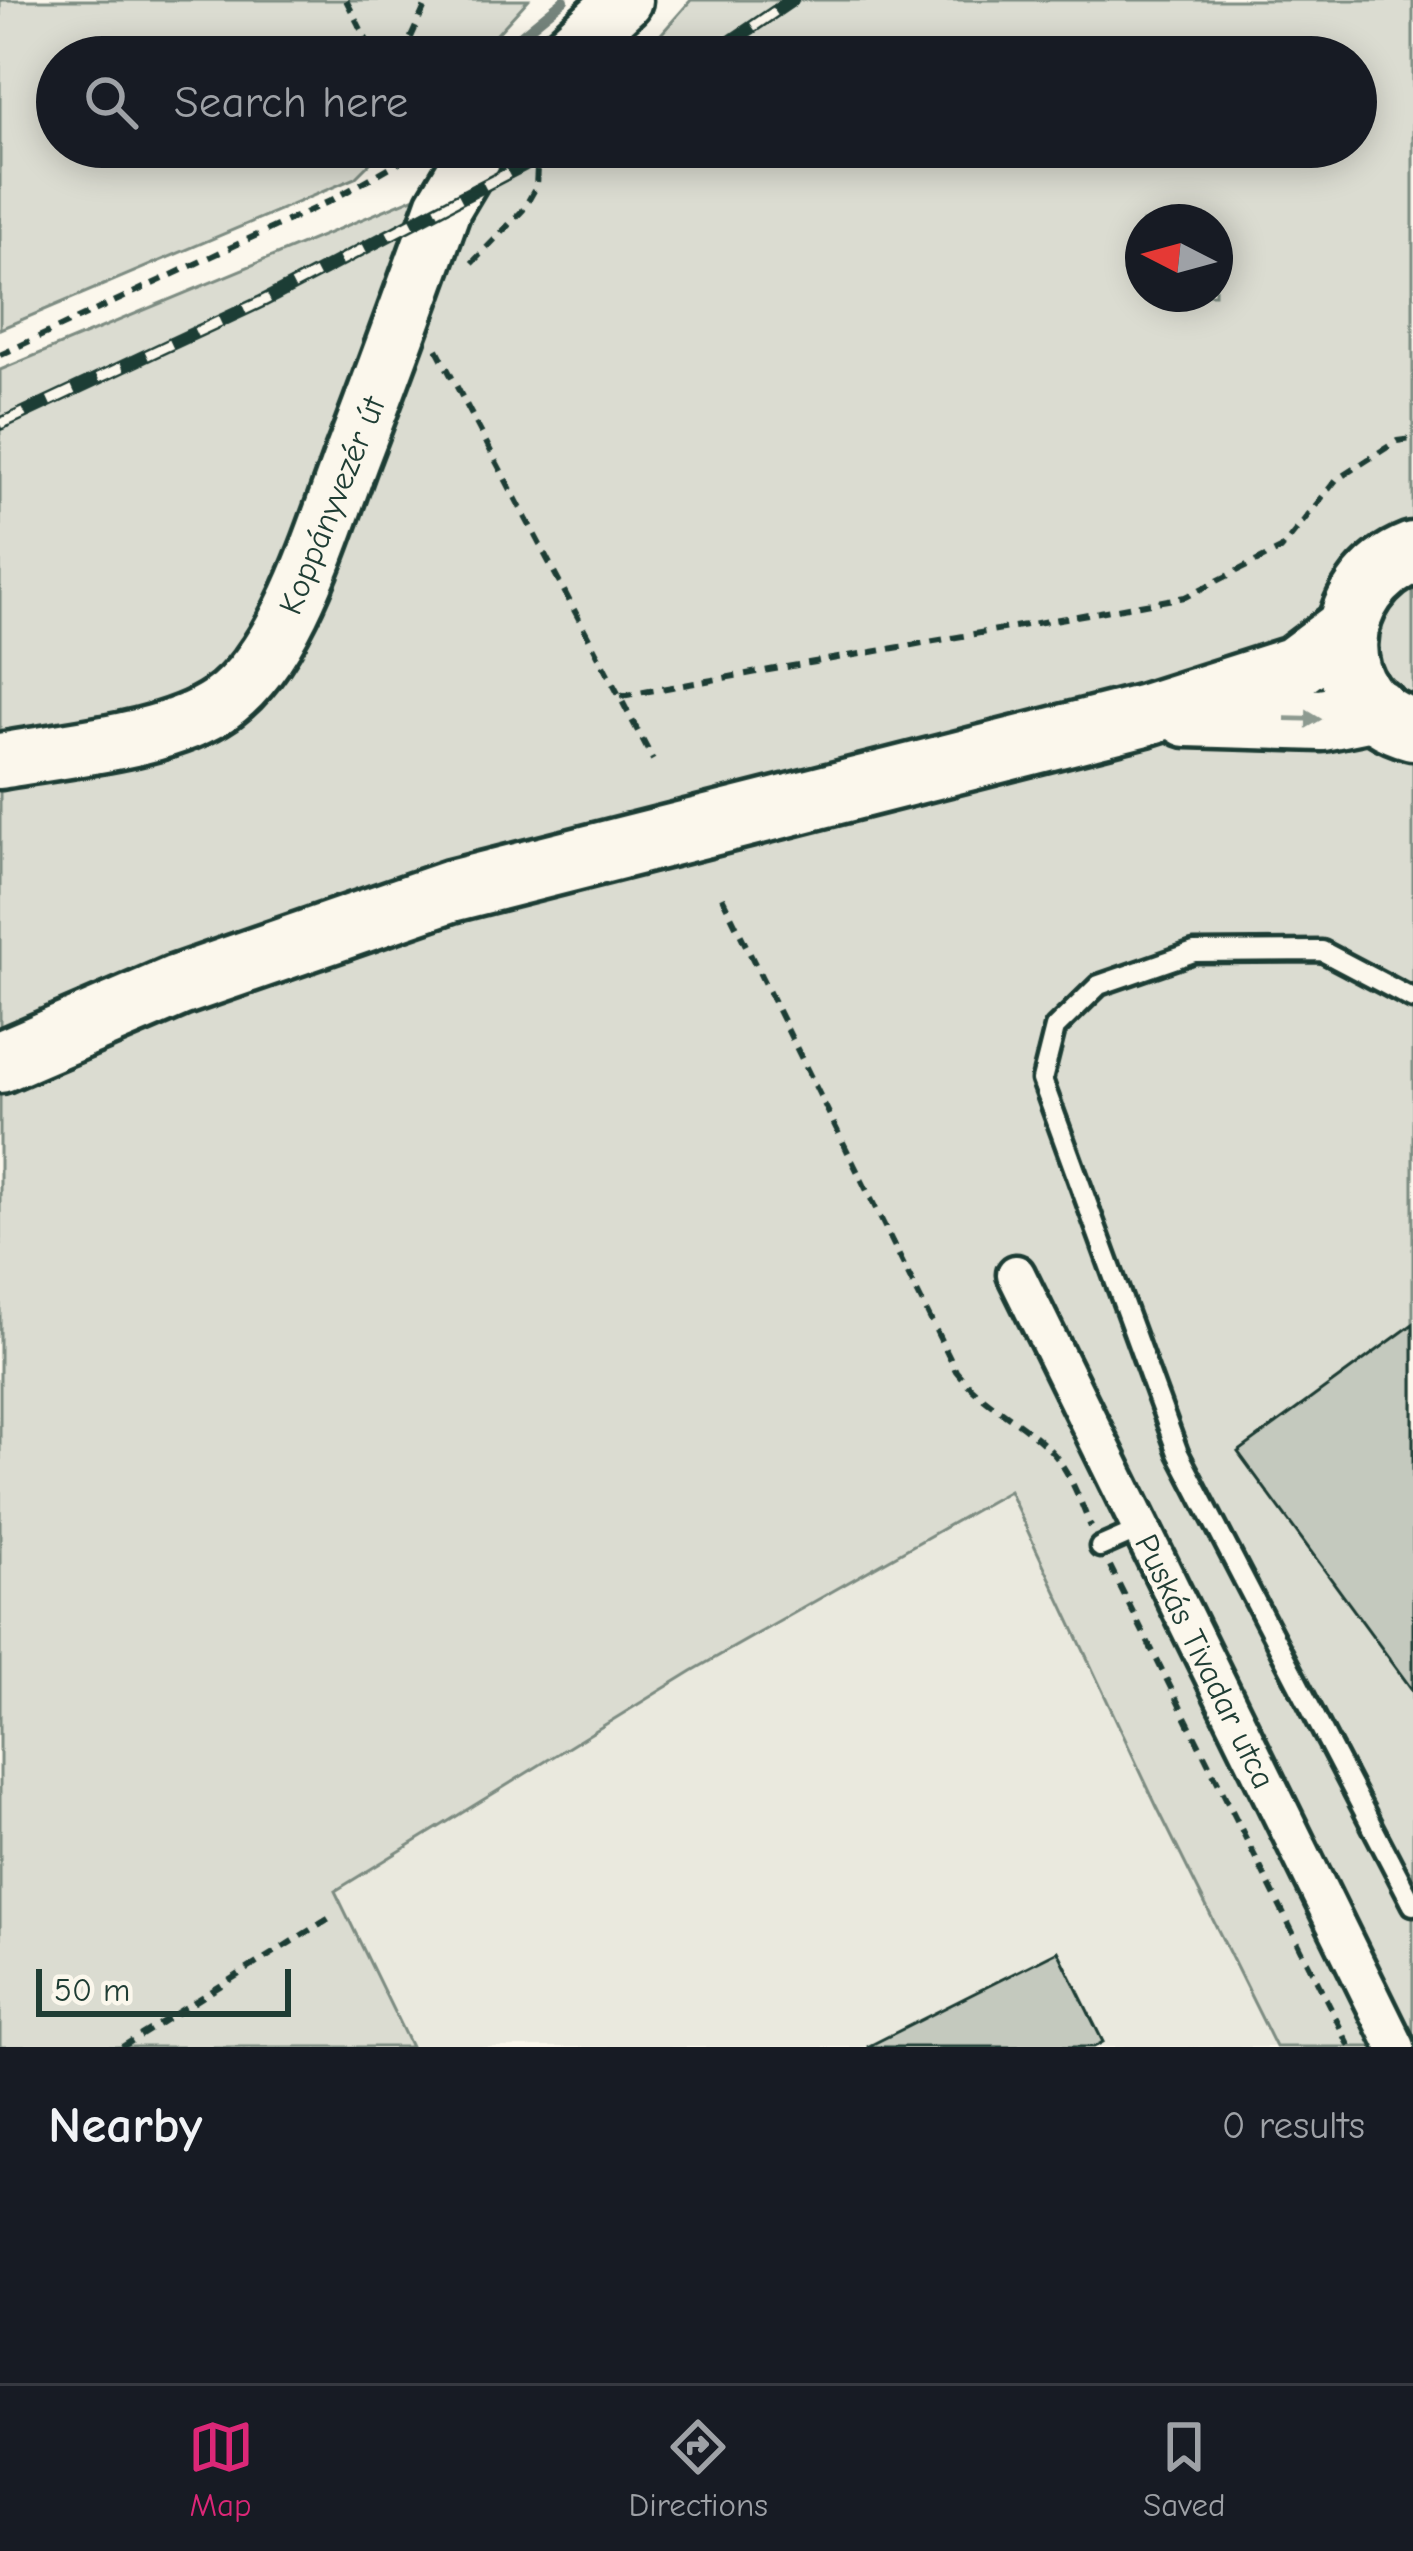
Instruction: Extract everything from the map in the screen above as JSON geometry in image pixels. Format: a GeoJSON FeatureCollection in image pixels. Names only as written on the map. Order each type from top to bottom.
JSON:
{"type":"FeatureCollection","features":[{"type":"Feature","properties":{"kind":"main road"},"geometry":{"type":"LineString","coordinates":[[1394,719],[1357,686],[1347,658],[1347,628],[1354,601],[1370,578],[1392,561],[1413,553]]}},
{"type":"Feature","properties":{"kind":"main road"},"geometry":{"type":"LineString","coordinates":[[0,1061],[177,986],[451,891],[1145,715],[1295,667],[1347,628]]}},
{"type":"Feature","properties":{"kind":"main road"},"geometry":{"type":"LineString","coordinates":[[1145,715],[1394,719]]}},
{"type":"Feature","properties":{"kind":"street"},"geometry":{"type":"LineString","coordinates":[[585,36],[624,0]]}},
{"type":"Feature","properties":{"kind":"street","name":"Koppányvezér út"},"geometry":{"type":"LineString","coordinates":[[0,761],[144,734],[195,719],[224,703],[252,673],[299,597],[444,206],[466,168]]}},
{"type":"Feature","properties":{"kind":"street","name":"Puskás Tivadar utca"},"geometry":{"type":"LineString","coordinates":[[1016,1274],[1396,2047]]}},
{"type":"Feature","properties":{"kind":"lane"},"geometry":{"type":"LineString","coordinates":[[1413,999],[1322,951],[1194,952],[1099,985],[1055,1028],[1042,1080],[1178,1454],[1413,1905]]}},
{"type":"Feature","properties":{"kind":"lane"},"geometry":{"type":"LineString","coordinates":[[1100,1547],[1141,1529]]}},
{"type":"Feature","properties":{"kind":"path"},"geometry":{"type":"LineString","coordinates":[[346,0],[364,36]]}},
{"type":"Feature","properties":{"kind":"path"},"geometry":{"type":"LineString","coordinates":[[412,36],[428,0]]}},
{"type":"Feature","properties":{"kind":"path"},"geometry":{"type":"LineString","coordinates":[[0,355],[328,202],[389,168]]}},
{"type":"Feature","properties":{"kind":"path"},"geometry":{"type":"LineString","coordinates":[[460,275],[523,209],[536,187],[537,168]]}},
{"type":"Feature","properties":{"kind":"path"},"geometry":{"type":"LineString","coordinates":[[429,334],[653,760]]}},
{"type":"Feature","properties":{"kind":"path"},"geometry":{"type":"LineString","coordinates":[[621,696],[1185,597],[1280,549],[1336,480],[1397,441],[1413,439]]}},
{"type":"Feature","properties":{"kind":"path"},"geometry":{"type":"LineString","coordinates":[[722,897],[956,1371],[986,1403],[1055,1456],[1350,2047]]}},
{"type":"Feature","properties":{"kind":"path"},"geometry":{"type":"LineString","coordinates":[[122,2047],[336,1914]]}},
{"type":"Feature","properties":{"kind":"shaded area"},"geometry":{"type":"Polygon","coordinates":[[[0,0],[528,0],[495,36],[36,36],[36,168],[365,168],[355,178],[0,329],[0,0]]]}},
{"type":"Feature","properties":{"kind":"shaded area"},"geometry":{"type":"Polygon","coordinates":[[[691,0],[1413,0],[1413,2047],[1276,2047],[1009,1491],[692,1671],[335,1891],[411,2047],[0,2047],[0,370],[423,194],[469,168],[1377,168],[1377,36],[659,36],[691,0]]]}},
{"type":"Feature","properties":{"kind":"shaded area"},"geometry":{"type":"Polygon","coordinates":[[[1010,1491],[1156,1805],[1276,2047],[411,2047],[335,1891],[692,1671],[1010,1491]]]}},
{"type":"Feature","properties":{"kind":"building"},"geometry":{"type":"Polygon","coordinates":[[[1413,1324],[1413,1691],[1238,1452],[1413,1324]]]}},
{"type":"Feature","properties":{"kind":"building"},"geometry":{"type":"Polygon","coordinates":[[[1058,1951],[1103,2042],[1094,2047],[867,2047],[1058,1951]]]}},
{"type":"Feature","properties":{"kind":"waterway"},"geometry":{"type":"LineString","coordinates":[[520,36],[564,0]]}},
{"type":"Feature","properties":{"kind":"railway"},"geometry":{"type":"LineString","coordinates":[[739,36],[792,0]]}},
{"type":"Feature","properties":{"kind":"railway"},"geometry":{"type":"LineString","coordinates":[[0,424],[263,301],[518,168]]}}]}
